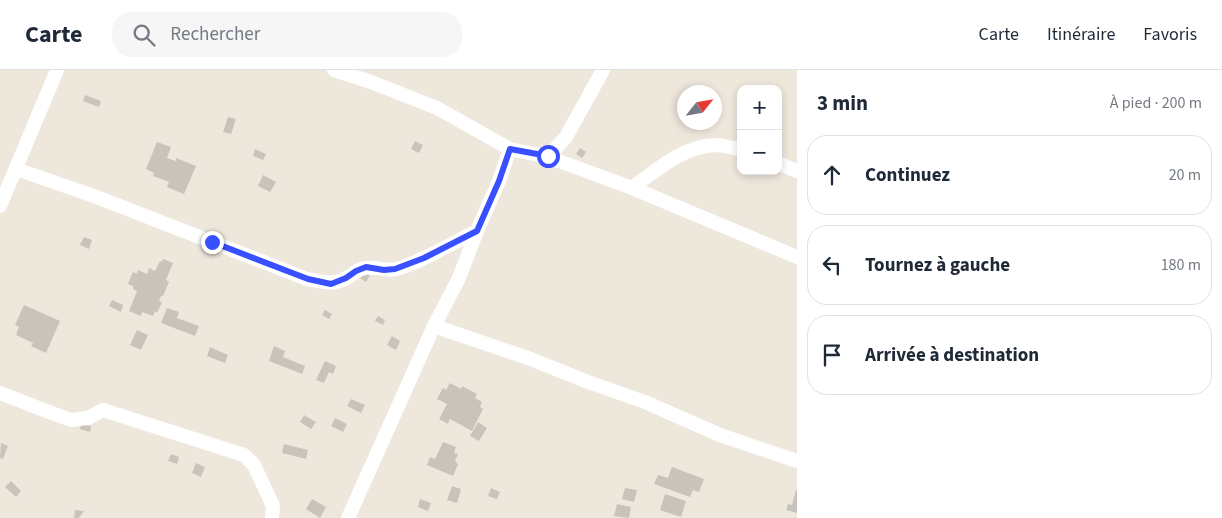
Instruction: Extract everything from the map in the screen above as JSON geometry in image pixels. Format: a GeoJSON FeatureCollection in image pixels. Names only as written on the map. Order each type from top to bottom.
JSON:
{"type":"FeatureCollection","features":[{"type":"Feature","properties":{"kind":"street"},"geometry":{"type":"LineString","coordinates":[[2,198],[57,70]]}},
{"type":"Feature","properties":{"kind":"street"},"geometry":{"type":"LineString","coordinates":[[334,70],[371,82],[437,108],[510,149],[548,156],[632,188],[797,257]]}},
{"type":"Feature","properties":{"kind":"street"},"geometry":{"type":"LineString","coordinates":[[548,156],[566,137],[603,70]]}},
{"type":"Feature","properties":{"kind":"street"},"geometry":{"type":"LineString","coordinates":[[632,188],[682,153],[695,148],[718,146],[737,148]]}},
{"type":"Feature","properties":{"kind":"street"},"geometry":{"type":"LineString","coordinates":[[348,518],[434,326],[459,278],[499,181],[510,149]]}},
{"type":"Feature","properties":{"kind":"street"},"geometry":{"type":"LineString","coordinates":[[782,165],[797,171]]}},
{"type":"Feature","properties":{"kind":"street"},"geometry":{"type":"LineString","coordinates":[[16,169],[148,217],[308,279],[331,284],[366,267],[384,270],[395,269],[424,258],[477,231]]}},
{"type":"Feature","properties":{"kind":"street"},"geometry":{"type":"LineString","coordinates":[[434,326],[528,358],[645,402],[720,435],[797,461]]}},
{"type":"Feature","properties":{"kind":"street"},"geometry":{"type":"LineString","coordinates":[[0,393],[71,420],[88,418],[103,410],[244,455],[254,464],[273,506],[272,518]]}},
{"type":"Feature","properties":{"kind":"building"},"geometry":{"type":"Polygon","coordinates":[[[85,95],[101,101],[99,107],[83,101],[85,95]]]}},
{"type":"Feature","properties":{"kind":"building"},"geometry":{"type":"Polygon","coordinates":[[[228,117],[236,119],[231,134],[223,132],[228,117]]]}},
{"type":"Feature","properties":{"kind":"building"},"geometry":{"type":"Polygon","coordinates":[[[415,141],[423,145],[419,153],[411,149],[415,141]]]}},
{"type":"Feature","properties":{"kind":"building"},"geometry":{"type":"Polygon","coordinates":[[[157,142],[171,147],[167,158],[176,161],[176,158],[196,166],[184,194],[167,187],[169,182],[153,176],[154,173],[146,169],[157,142]]]}},
{"type":"Feature","properties":{"kind":"building"},"geometry":{"type":"Polygon","coordinates":[[[580,148],[586,152],[582,158],[576,154],[580,148]]]}},
{"type":"Feature","properties":{"kind":"building"},"geometry":{"type":"Polygon","coordinates":[[[255,149],[266,154],[263,160],[253,156],[255,149]]]}},
{"type":"Feature","properties":{"kind":"building"},"geometry":{"type":"Polygon","coordinates":[[[263,175],[276,182],[270,192],[258,186],[263,175]]]}},
{"type":"Feature","properties":{"kind":"building"},"geometry":{"type":"Polygon","coordinates":[[[84,237],[92,240],[89,249],[80,245],[84,237]]]}},
{"type":"Feature","properties":{"kind":"building"},"geometry":{"type":"Polygon","coordinates":[[[163,259],[173,263],[166,280],[169,282],[159,301],[162,302],[157,313],[155,311],[153,316],[142,312],[141,316],[129,311],[137,291],[128,284],[133,272],[137,274],[138,270],[147,274],[149,268],[155,271],[163,259]]]}},
{"type":"Feature","properties":{"kind":"building"},"geometry":{"type":"Polygon","coordinates":[[[364,271],[370,275],[366,282],[360,278],[364,271]]]}},
{"type":"Feature","properties":{"kind":"building"},"geometry":{"type":"Polygon","coordinates":[[[112,300],[123,305],[121,312],[109,306],[112,300]]]}},
{"type":"Feature","properties":{"kind":"building"},"geometry":{"type":"Polygon","coordinates":[[[24,305],[60,321],[46,353],[31,346],[33,343],[16,335],[19,327],[15,325],[24,305]]]}},
{"type":"Feature","properties":{"kind":"building"},"geometry":{"type":"Polygon","coordinates":[[[167,308],[179,312],[177,318],[199,326],[195,336],[161,323],[167,308]]]}},
{"type":"Feature","properties":{"kind":"building"},"geometry":{"type":"Polygon","coordinates":[[[325,310],[332,314],[329,319],[322,315],[325,310]]]}},
{"type":"Feature","properties":{"kind":"building"},"geometry":{"type":"Polygon","coordinates":[[[378,316],[385,320],[383,325],[375,321],[378,316]]]}},
{"type":"Feature","properties":{"kind":"building"},"geometry":{"type":"Polygon","coordinates":[[[137,330],[148,335],[141,350],[130,345],[137,330]]]}},
{"type":"Feature","properties":{"kind":"building"},"geometry":{"type":"Polygon","coordinates":[[[392,336],[400,341],[396,350],[387,345],[392,336]]]}},
{"type":"Feature","properties":{"kind":"building"},"geometry":{"type":"Polygon","coordinates":[[[274,346],[285,351],[283,357],[305,366],[302,374],[269,361],[274,346]]]}},
{"type":"Feature","properties":{"kind":"building"},"geometry":{"type":"Polygon","coordinates":[[[210,347],[228,355],[225,363],[207,356],[210,347]]]}},
{"type":"Feature","properties":{"kind":"building"},"geometry":{"type":"Polygon","coordinates":[[[325,361],[336,366],[333,374],[329,372],[324,383],[316,380],[325,361]]]}},
{"type":"Feature","properties":{"kind":"building"},"geometry":{"type":"Polygon","coordinates":[[[450,383],[461,389],[462,386],[477,394],[475,398],[482,402],[480,407],[483,409],[472,431],[450,419],[448,424],[439,419],[447,404],[437,399],[443,388],[446,390],[450,383]]]}},
{"type":"Feature","properties":{"kind":"building"},"geometry":{"type":"Polygon","coordinates":[[[351,399],[365,405],[361,413],[347,406],[351,399]]]}},
{"type":"Feature","properties":{"kind":"building"},"geometry":{"type":"Polygon","coordinates":[[[304,415],[316,422],[311,429],[300,422],[304,415]]]}},
{"type":"Feature","properties":{"kind":"building"},"geometry":{"type":"Polygon","coordinates":[[[335,418],[347,424],[343,432],[331,426],[335,418]]]}},
{"type":"Feature","properties":{"kind":"building"},"geometry":{"type":"Polygon","coordinates":[[[478,422],[487,428],[479,441],[470,436],[478,422]]]}},
{"type":"Feature","properties":{"kind":"building"},"geometry":{"type":"Polygon","coordinates":[[[81,424],[91,426],[90,432],[80,429],[81,424]]]}},
{"type":"Feature","properties":{"kind":"building"},"geometry":{"type":"Polygon","coordinates":[[[443,442],[456,447],[454,453],[458,454],[455,461],[458,464],[453,476],[427,465],[430,457],[435,459],[443,442]]]}},
{"type":"Feature","properties":{"kind":"building"},"geometry":{"type":"Polygon","coordinates":[[[1,443],[8,446],[3,459],[0,458],[1,443]]]}},
{"type":"Feature","properties":{"kind":"building"},"geometry":{"type":"Polygon","coordinates":[[[284,444],[308,450],[306,459],[282,453],[284,444]]]}},
{"type":"Feature","properties":{"kind":"building"},"geometry":{"type":"Polygon","coordinates":[[[171,454],[179,457],[177,464],[168,461],[171,454]]]}},
{"type":"Feature","properties":{"kind":"building"},"geometry":{"type":"Polygon","coordinates":[[[196,463],[205,467],[201,477],[192,473],[196,463]]]}},
{"type":"Feature","properties":{"kind":"building"},"geometry":{"type":"Polygon","coordinates":[[[672,467],[704,479],[699,492],[693,490],[690,497],[654,484],[658,475],[668,478],[672,467]]]}},
{"type":"Feature","properties":{"kind":"building"},"geometry":{"type":"Polygon","coordinates":[[[11,481],[21,491],[16,497],[5,487],[11,481]]]}},
{"type":"Feature","properties":{"kind":"building"},"geometry":{"type":"Polygon","coordinates":[[[452,486],[461,489],[457,503],[447,500],[452,486]]]}},
{"type":"Feature","properties":{"kind":"building"},"geometry":{"type":"Polygon","coordinates":[[[491,488],[500,492],[497,499],[488,496],[491,488]]]}},
{"type":"Feature","properties":{"kind":"building"},"geometry":{"type":"Polygon","coordinates":[[[625,488],[637,490],[634,502],[622,499],[625,488]]]}},
{"type":"Feature","properties":{"kind":"building"},"geometry":{"type":"Polygon","coordinates":[[[796,490],[797,513],[786,510],[788,504],[792,505],[796,490]]]}},
{"type":"Feature","properties":{"kind":"building"},"geometry":{"type":"Polygon","coordinates":[[[665,494],[686,501],[681,517],[660,510],[665,494]]]}},
{"type":"Feature","properties":{"kind":"building"},"geometry":{"type":"Polygon","coordinates":[[[312,499],[326,507],[320,518],[306,509],[312,499]]]}},
{"type":"Feature","properties":{"kind":"building"},"geometry":{"type":"Polygon","coordinates":[[[420,499],[431,503],[428,511],[418,507],[420,499]]]}},
{"type":"Feature","properties":{"kind":"building"},"geometry":{"type":"Polygon","coordinates":[[[617,504],[631,507],[629,518],[614,516],[617,504]]]}},
{"type":"Feature","properties":{"kind":"building"},"geometry":{"type":"Polygon","coordinates":[[[75,510],[84,511],[79,518],[74,518],[75,510]]]}},
{"type":"Feature","properties":{"kind":"route"},"geometry":{"type":"LineString","coordinates":[[212,242],[308,279],[331,284],[366,267],[384,270],[395,269],[424,258],[477,231],[499,181],[510,149],[548,156]]}}]}
